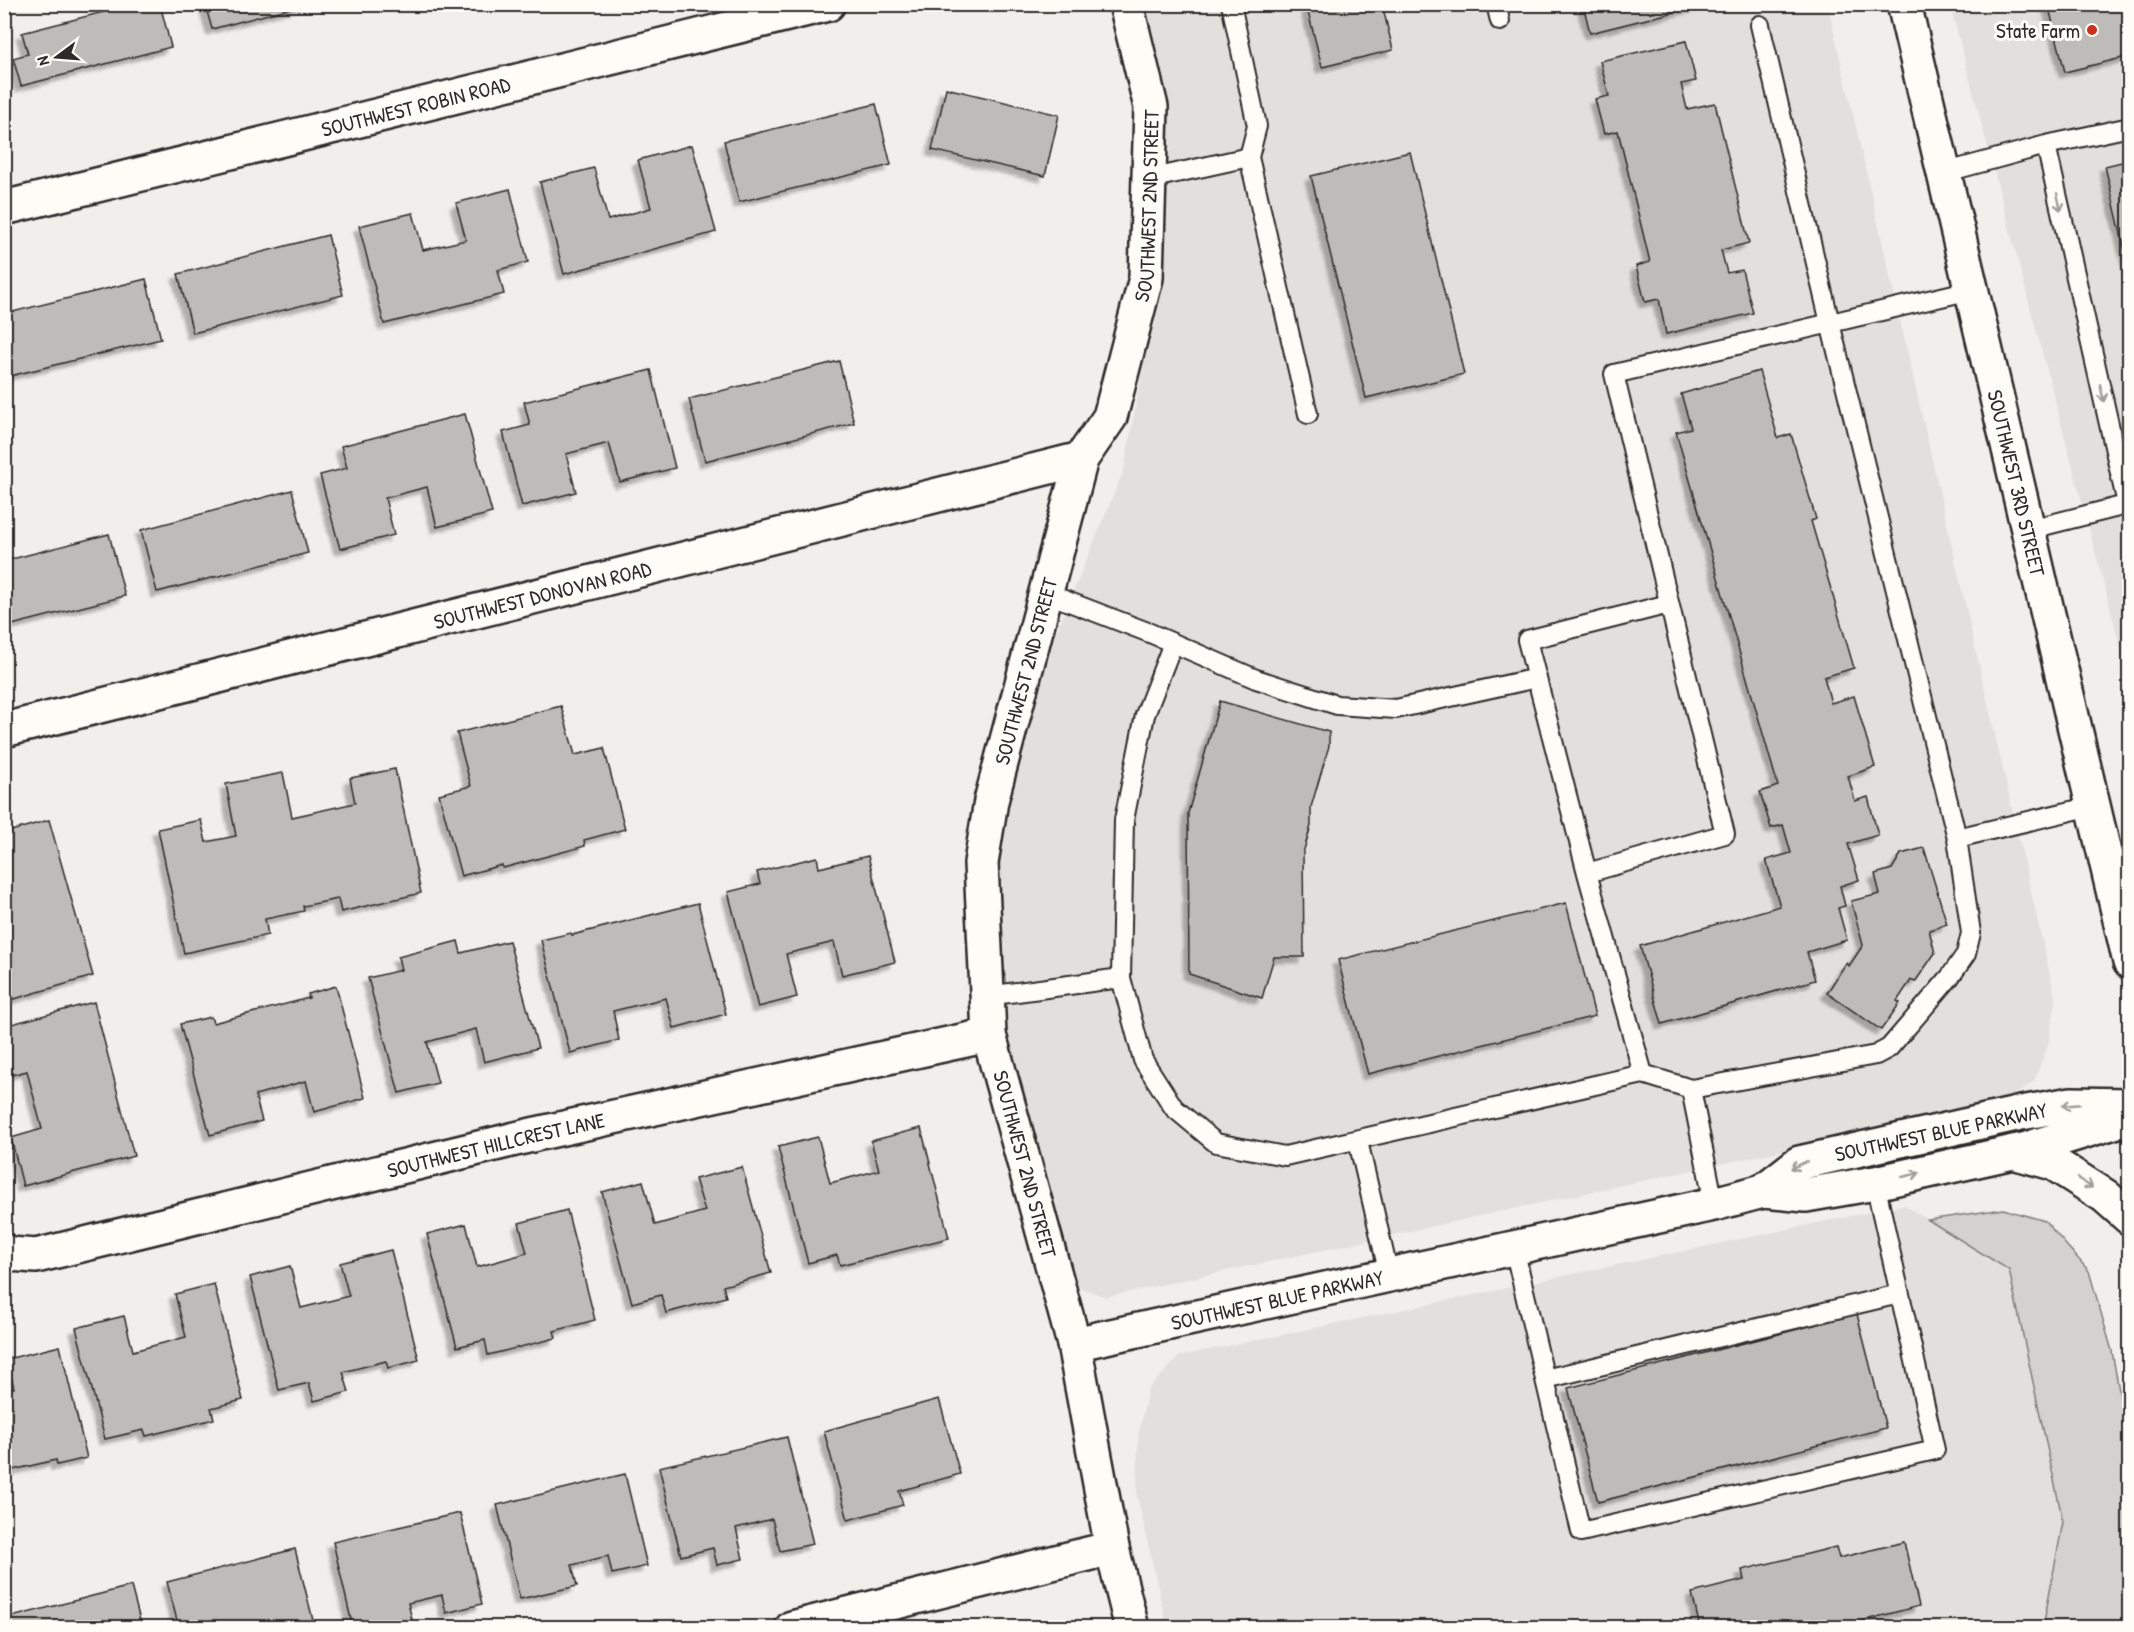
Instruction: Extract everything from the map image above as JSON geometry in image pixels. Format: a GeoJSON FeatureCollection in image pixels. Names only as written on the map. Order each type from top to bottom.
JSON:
{"type":"FeatureCollection","features":[{"type":"Feature","properties":{"kind":"street","name":"SOUTHWEST ROBIN ROAD"},"geometry":{"type":"LineString","coordinates":[[4,208],[828,4]]}},
{"type":"Feature","properties":{"kind":"street","name":"SOUTHWEST 2ND STREET"},"geometry":{"type":"LineString","coordinates":[[1074,1344],[989,1035],[981,863],[990,801],[1081,459],[1110,417],[1146,278],[1151,107],[1126,4]]}},
{"type":"Feature","properties":{"kind":"street","name":"SOUTHWEST 3RD STREET"},"geometry":{"type":"LineString","coordinates":[[1904,4],[2092,806],[2128,949]]}},
{"type":"Feature","properties":{"kind":"street","name":"SOUTHWEST DONOVAN ROAD"},"geometry":{"type":"LineString","coordinates":[[4,730],[1081,459]]}},
{"type":"Feature","properties":{"kind":"street","name":"SOUTHWEST HILLCREST LANE"},"geometry":{"type":"LineString","coordinates":[[4,1251],[10,1254],[36,1256],[536,1134],[989,1035]]}},
{"type":"Feature","properties":{"kind":"street","name":"SOUTHWEST BLUE PARKWAY"},"geometry":{"type":"LineString","coordinates":[[1763,1191],[1799,1163],[2071,1104],[2130,1105]]}},
{"type":"Feature","properties":{"kind":"street","name":"SOUTHWEST BLUE PARKWAY"},"geometry":{"type":"LineString","coordinates":[[1074,1344],[1714,1204],[1763,1191],[1806,1196],[1875,1183],[2013,1152],[2084,1133],[2130,1117]]}},
{"type":"Feature","properties":{"kind":"street"},"geometry":{"type":"LineString","coordinates":[[2013,1152],[2053,1163],[2105,1196],[2130,1218]]}},
{"type":"Feature","properties":{"kind":"street"},"geometry":{"type":"LineString","coordinates":[[1074,1344],[1112,1548],[1132,1628]]}},
{"type":"Feature","properties":{"kind":"street"},"geometry":{"type":"LineString","coordinates":[[792,1628],[1112,1548]]}},
{"type":"Feature","properties":{"kind":"lane"},"geometry":{"type":"LineString","coordinates":[[1231,4],[1257,126],[1250,157],[1308,414]]}},
{"type":"Feature","properties":{"kind":"lane"},"geometry":{"type":"LineString","coordinates":[[1173,643],[1145,716],[1124,820],[1121,978],[1143,1060],[1173,1108],[1216,1143],[1285,1156],[1643,1074],[1691,1089],[1876,1055],[1889,1048],[1950,977],[1966,954],[1971,933],[1957,838],[1830,323],[1760,25]]}},
{"type":"Feature","properties":{"kind":"lane"},"geometry":{"type":"LineString","coordinates":[[1943,173],[2046,145],[2130,127]]}},
{"type":"Feature","properties":{"kind":"lane"},"geometry":{"type":"LineString","coordinates":[[2027,530],[2128,504],[2046,145]]}},
{"type":"Feature","properties":{"kind":"lane"},"geometry":{"type":"LineString","coordinates":[[1149,179],[1250,157]]}},
{"type":"Feature","properties":{"kind":"lane"},"geometry":{"type":"LineString","coordinates":[[1587,873],[1725,834],[1614,374],[1971,290]]}},
{"type":"Feature","properties":{"kind":"lane"},"geometry":{"type":"LineString","coordinates":[[1046,593],[1173,643],[1256,679],[1337,705],[1396,709],[1537,678]]}},
{"type":"Feature","properties":{"kind":"lane"},"geometry":{"type":"LineString","coordinates":[[1643,1074],[1587,873],[1527,640],[1670,604]]}},
{"type":"Feature","properties":{"kind":"lane"},"geometry":{"type":"LineString","coordinates":[[1957,838],[2092,806]]}},
{"type":"Feature","properties":{"kind":"lane"},"geometry":{"type":"LineString","coordinates":[[987,996],[1121,978]]}},
{"type":"Feature","properties":{"kind":"lane"},"geometry":{"type":"LineString","coordinates":[[1691,1089],[1714,1204]]}},
{"type":"Feature","properties":{"kind":"lane"},"geometry":{"type":"LineString","coordinates":[[1358,1141],[1389,1275]]}},
{"type":"Feature","properties":{"kind":"lane"},"geometry":{"type":"LineString","coordinates":[[1514,1248],[1581,1532],[1935,1450],[1875,1183]]}},
{"type":"Feature","properties":{"kind":"lane"},"geometry":{"type":"LineString","coordinates":[[1545,1379],[1899,1294]]}},
{"type":"Feature","properties":{"kind":"shaded area"},"geometry":{"type":"Polygon","coordinates":[[[1141,5],[1828,5],[2056,1001],[2048,1045],[2034,1081],[2007,1101],[1106,1297],[1073,1285],[1057,1248],[999,1003],[991,871],[1022,714],[1124,470],[1156,291],[1141,5]]]}},
{"type":"Feature","properties":{"kind":"shaded area"},"geometry":{"type":"Polygon","coordinates":[[[1950,5],[2129,5],[2129,679],[1950,5]]]}},
{"type":"Feature","properties":{"kind":"shaded area"},"geometry":{"type":"Polygon","coordinates":[[[1904,1205],[2009,1270],[2063,1522],[2043,1627],[1167,1627],[1137,1496],[1138,1437],[1148,1389],[1180,1356],[1904,1205]]]}},
{"type":"Feature","properties":{"kind":"shaded area"},"geometry":{"type":"Polygon","coordinates":[[[2003,1209],[2045,1221],[2089,1271],[2112,1351],[2129,1447],[2129,1627],[2043,1627],[2063,1522],[2009,1270],[1928,1220],[2003,1209]]]}},
{"type":"Feature","properties":{"kind":"building"},"geometry":{"type":"Polygon","coordinates":[[[134,4],[160,4],[171,47],[21,86],[13,58],[28,54],[22,33],[134,4]]]}},
{"type":"Feature","properties":{"kind":"building"},"geometry":{"type":"Polygon","coordinates":[[[205,4],[306,4],[212,29],[205,4]]]}},
{"type":"Feature","properties":{"kind":"building"},"geometry":{"type":"Polygon","coordinates":[[[1306,4],[1382,4],[1393,50],[1322,67],[1306,4]]]}},
{"type":"Feature","properties":{"kind":"building"},"geometry":{"type":"Polygon","coordinates":[[[1583,4],[1707,4],[1590,33],[1583,4]]]}},
{"type":"Feature","properties":{"kind":"building","name":"State Farm"},"geometry":{"type":"Polygon","coordinates":[[[2048,4],[2130,4],[2130,56],[2065,72],[2048,4]]]}},
{"type":"Feature","properties":{"kind":"building"},"geometry":{"type":"Polygon","coordinates":[[[1686,41],[1696,81],[1681,84],[1687,109],[1715,103],[1749,243],[1721,250],[1727,273],[1742,270],[1753,313],[1666,334],[1659,299],[1645,302],[1636,266],[1650,262],[1618,131],[1604,134],[1595,99],[1609,96],[1600,61],[1686,41]]]}},
{"type":"Feature","properties":{"kind":"building"},"geometry":{"type":"Polygon","coordinates":[[[946,88],[1059,115],[1045,176],[932,150],[946,88]]]}},
{"type":"Feature","properties":{"kind":"building"},"geometry":{"type":"Polygon","coordinates":[[[876,104],[891,165],[739,202],[724,141],[876,104]]]}},
{"type":"Feature","properties":{"kind":"building"},"geometry":{"type":"Polygon","coordinates":[[[692,145],[716,232],[564,274],[540,182],[594,168],[608,220],[651,208],[638,160],[692,145]]]}},
{"type":"Feature","properties":{"kind":"building"},"geometry":{"type":"Polygon","coordinates":[[[1410,152],[1464,374],[1366,398],[1311,176],[1410,152]]]}},
{"type":"Feature","properties":{"kind":"building"},"geometry":{"type":"Polygon","coordinates":[[[2130,160],[2130,272],[2105,166],[2130,160]]]}},
{"type":"Feature","properties":{"kind":"building"},"geometry":{"type":"Polygon","coordinates":[[[510,189],[528,262],[498,270],[504,294],[384,324],[359,226],[413,213],[423,250],[466,240],[456,203],[510,189]]]}},
{"type":"Feature","properties":{"kind":"building"},"geometry":{"type":"Polygon","coordinates":[[[328,235],[343,295],[193,333],[178,274],[328,235]]]}},
{"type":"Feature","properties":{"kind":"building"},"geometry":{"type":"Polygon","coordinates":[[[146,279],[161,339],[10,376],[4,353],[4,314],[146,279]]]}},
{"type":"Feature","properties":{"kind":"building"},"geometry":{"type":"Polygon","coordinates":[[[839,361],[854,423],[705,461],[689,399],[839,361]]]}},
{"type":"Feature","properties":{"kind":"building"},"geometry":{"type":"Polygon","coordinates":[[[651,370],[675,468],[620,482],[609,443],[566,454],[576,492],[522,506],[503,432],[530,425],[524,402],[651,370]]]}},
{"type":"Feature","properties":{"kind":"building"},"geometry":{"type":"Polygon","coordinates":[[[1759,371],[1778,438],[1791,434],[1816,519],[1811,521],[1854,668],[1824,677],[1831,703],[1854,696],[1875,767],[1848,776],[1855,801],[1868,797],[1878,835],[1848,844],[1859,880],[1840,886],[1845,906],[1838,908],[1847,940],[1807,952],[1815,980],[1662,1024],[1640,946],[1780,906],[1766,860],[1791,853],[1783,825],[1771,828],[1760,792],[1778,786],[1676,432],[1691,428],[1681,394],[1759,371]]]}},
{"type":"Feature","properties":{"kind":"building"},"geometry":{"type":"Polygon","coordinates":[[[465,414],[492,513],[437,527],[427,487],[385,498],[394,535],[340,549],[320,475],[347,468],[341,446],[465,414]]]}},
{"type":"Feature","properties":{"kind":"building"},"geometry":{"type":"Polygon","coordinates":[[[292,490],[308,553],[157,592],[141,530],[292,490]]]}},
{"type":"Feature","properties":{"kind":"building"},"geometry":{"type":"Polygon","coordinates":[[[109,534],[125,596],[4,627],[4,561],[109,534]]]}},
{"type":"Feature","properties":{"kind":"building"},"geometry":{"type":"Polygon","coordinates":[[[1220,701],[1329,732],[1329,746],[1311,807],[1311,826],[1303,853],[1304,957],[1274,957],[1262,998],[1189,974],[1188,813],[1220,701]]]}},
{"type":"Feature","properties":{"kind":"building"},"geometry":{"type":"Polygon","coordinates":[[[561,706],[575,755],[604,748],[625,829],[584,840],[585,846],[503,868],[502,865],[461,876],[439,794],[471,786],[457,733],[561,706]]]}},
{"type":"Feature","properties":{"kind":"building"},"geometry":{"type":"Polygon","coordinates":[[[395,769],[421,893],[341,912],[338,899],[303,906],[304,911],[265,919],[268,935],[184,953],[158,829],[201,820],[206,842],[236,836],[226,784],[283,773],[292,817],[355,803],[350,778],[395,769]]]}},
{"type":"Feature","properties":{"kind":"building"},"geometry":{"type":"Polygon","coordinates":[[[49,820],[93,976],[4,1002],[4,833],[49,820]]]}},
{"type":"Feature","properties":{"kind":"building"},"geometry":{"type":"Polygon","coordinates":[[[1924,848],[1947,924],[1929,930],[1935,953],[1915,982],[1911,980],[1897,1001],[1900,1003],[1881,1030],[1827,993],[1846,963],[1849,966],[1863,945],[1851,901],[1880,894],[1875,874],[1892,869],[1901,854],[1924,848]]]}},
{"type":"Feature","properties":{"kind":"building"},"geometry":{"type":"Polygon","coordinates":[[[868,856],[895,962],[842,975],[834,942],[786,954],[797,997],[758,1007],[728,892],[760,884],[757,872],[817,857],[819,868],[868,856]]]}},
{"type":"Feature","properties":{"kind":"building"},"geometry":{"type":"Polygon","coordinates":[[[698,903],[726,1014],[674,1028],[666,998],[613,1011],[619,1040],[570,1053],[541,940],[571,933],[572,935],[698,903]]]}},
{"type":"Feature","properties":{"kind":"building"},"geometry":{"type":"Polygon","coordinates":[[[1566,903],[1595,1016],[1368,1074],[1338,960],[1566,903]]]}},
{"type":"Feature","properties":{"kind":"building"},"geometry":{"type":"Polygon","coordinates":[[[458,941],[461,953],[509,941],[538,1048],[484,1062],[476,1029],[427,1042],[438,1083],[399,1093],[368,978],[401,970],[398,957],[458,941]]]}},
{"type":"Feature","properties":{"kind":"building"},"geometry":{"type":"Polygon","coordinates":[[[336,986],[365,1098],[314,1112],[306,1081],[255,1095],[262,1121],[210,1135],[180,1024],[211,1017],[213,1023],[309,998],[308,994],[336,986]]]}},
{"type":"Feature","properties":{"kind":"building"},"geometry":{"type":"Polygon","coordinates":[[[94,1002],[134,1156],[23,1186],[11,1138],[42,1129],[27,1071],[4,1077],[4,1026],[94,1002]]]}},
{"type":"Feature","properties":{"kind":"building"},"geometry":{"type":"Polygon","coordinates":[[[921,1128],[949,1238],[840,1265],[837,1255],[808,1263],[778,1147],[818,1137],[830,1183],[879,1170],[871,1141],[921,1128]]]}},
{"type":"Feature","properties":{"kind":"building"},"geometry":{"type":"Polygon","coordinates":[[[742,1167],[771,1273],[723,1286],[726,1297],[666,1313],[661,1295],[632,1303],[602,1192],[643,1181],[655,1225],[705,1211],[695,1179],[742,1167]]]}},
{"type":"Feature","properties":{"kind":"building"},"geometry":{"type":"Polygon","coordinates":[[[567,1210],[595,1320],[554,1331],[556,1338],[488,1355],[485,1340],[457,1347],[427,1234],[466,1224],[477,1267],[527,1253],[519,1223],[567,1210]]]}},
{"type":"Feature","properties":{"kind":"building"},"geometry":{"type":"Polygon","coordinates":[[[391,1250],[419,1360],[388,1368],[386,1361],[343,1372],[349,1392],[314,1401],[309,1383],[279,1390],[250,1277],[290,1266],[301,1308],[349,1296],[340,1263],[391,1250]]]}},
{"type":"Feature","properties":{"kind":"building"},"geometry":{"type":"Polygon","coordinates":[[[214,1284],[243,1400],[211,1408],[214,1419],[146,1436],[144,1430],[105,1439],[76,1328],[124,1316],[133,1351],[186,1337],[175,1294],[214,1284]]]}},
{"type":"Feature","properties":{"kind":"building"},"geometry":{"type":"Polygon","coordinates":[[[1857,1314],[1886,1428],[1598,1502],[1568,1388],[1857,1314]]]}},
{"type":"Feature","properties":{"kind":"building"},"geometry":{"type":"Polygon","coordinates":[[[60,1346],[87,1458],[57,1465],[56,1460],[4,1472],[4,1390],[14,1388],[7,1359],[60,1346]]]}},
{"type":"Feature","properties":{"kind":"building"},"geometry":{"type":"Polygon","coordinates":[[[939,1399],[960,1474],[899,1491],[903,1505],[848,1520],[824,1431],[939,1399]]]}},
{"type":"Feature","properties":{"kind":"building"},"geometry":{"type":"Polygon","coordinates":[[[787,1437],[813,1544],[780,1551],[772,1519],[736,1528],[743,1559],[717,1565],[713,1548],[681,1556],[659,1467],[787,1437]]]}},
{"type":"Feature","properties":{"kind":"building"},"geometry":{"type":"Polygon","coordinates":[[[625,1474],[647,1566],[612,1574],[608,1556],[572,1565],[577,1586],[520,1599],[497,1505],[625,1474]]]}},
{"type":"Feature","properties":{"kind":"building"},"geometry":{"type":"Polygon","coordinates":[[[460,1513],[482,1604],[446,1613],[442,1595],[408,1603],[414,1628],[353,1628],[333,1542],[460,1513]]]}},
{"type":"Feature","properties":{"kind":"building"},"geometry":{"type":"Polygon","coordinates":[[[1904,1542],[1919,1606],[1835,1628],[1700,1628],[1692,1593],[1744,1580],[1742,1570],[1836,1547],[1839,1558],[1904,1542]]]}},
{"type":"Feature","properties":{"kind":"building"},"geometry":{"type":"Polygon","coordinates":[[[295,1549],[315,1628],[179,1628],[167,1582],[295,1549]]]}},
{"type":"Feature","properties":{"kind":"building"},"geometry":{"type":"Polygon","coordinates":[[[131,1586],[142,1628],[5,1628],[4,1619],[131,1586]]]}},
{"type":"Feature","properties":{"kind":"place","name":"State Farm"},"geometry":{"type":"Point","coordinates":[2092,30]}}]}
